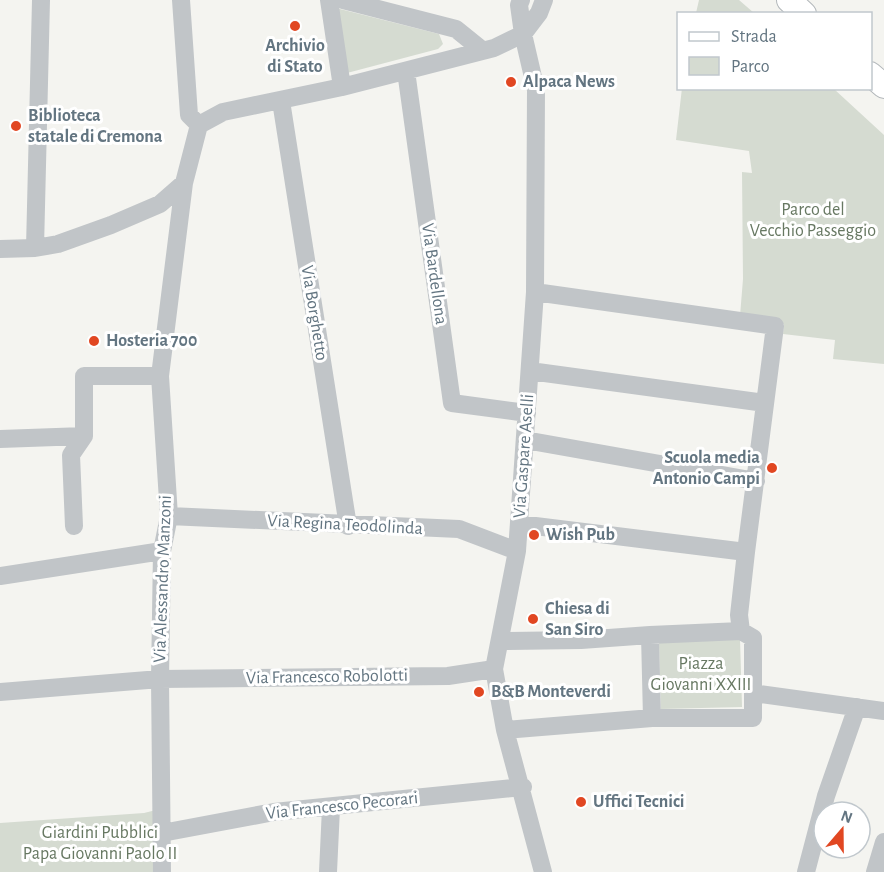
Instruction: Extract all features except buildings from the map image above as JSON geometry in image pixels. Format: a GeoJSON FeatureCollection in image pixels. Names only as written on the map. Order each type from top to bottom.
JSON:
{"type":"FeatureCollection","features":[{"type":"Feature","properties":{"kind":"main road"},"geometry":{"type":"LineString","coordinates":[[789,0],[802,12]]}},
{"type":"Feature","properties":{"kind":"main road"},"geometry":{"type":"LineString","coordinates":[[872,76],[884,86]]}},
{"type":"Feature","properties":{"kind":"street"},"geometry":{"type":"LineString","coordinates":[[35,248],[41,0]]}},
{"type":"Feature","properties":{"kind":"street"},"geometry":{"type":"LineString","coordinates":[[181,0],[189,115],[199,124],[223,112],[342,87],[482,50],[523,34],[539,13],[544,0]]}},
{"type":"Feature","properties":{"kind":"street"},"geometry":{"type":"LineString","coordinates":[[328,0],[342,87]]}},
{"type":"Feature","properties":{"kind":"street"},"geometry":{"type":"LineString","coordinates":[[343,0],[456,29],[482,50]]}},
{"type":"Feature","properties":{"kind":"street","name":"Via Gaspare Aselli"},"geometry":{"type":"LineString","coordinates":[[520,0],[523,34],[536,90],[535,292],[517,550],[494,669],[505,730],[523,787],[543,872]]}},
{"type":"Feature","properties":{"kind":"street","name":"Via Bardellona"},"geometry":{"type":"LineString","coordinates":[[406,71],[452,403],[527,413]]}},
{"type":"Feature","properties":{"kind":"street","name":"Via Borghetto"},"geometry":{"type":"LineString","coordinates":[[281,101],[348,526]]}},
{"type":"Feature","properties":{"kind":"street","name":"Via Alessandro Manzoni"},"geometry":{"type":"LineString","coordinates":[[162,872],[160,679],[162,551],[169,516],[160,376],[184,183],[199,124]]}},
{"type":"Feature","properties":{"kind":"street"},"geometry":{"type":"LineString","coordinates":[[0,249],[35,248],[58,244],[159,204],[184,183]]}},
{"type":"Feature","properties":{"kind":"street"},"geometry":{"type":"LineString","coordinates":[[535,292],[775,326],[746,552],[740,615],[741,631]]}},
{"type":"Feature","properties":{"kind":"street"},"geometry":{"type":"LineString","coordinates":[[530,371],[765,403]]}},
{"type":"Feature","properties":{"kind":"street"},"geometry":{"type":"LineString","coordinates":[[74,526],[71,455],[84,436],[84,376],[160,376]]}},
{"type":"Feature","properties":{"kind":"street"},"geometry":{"type":"LineString","coordinates":[[0,439],[84,436]]}},
{"type":"Feature","properties":{"kind":"street"},"geometry":{"type":"LineString","coordinates":[[525,440],[756,481]]}},
{"type":"Feature","properties":{"kind":"street","name":"Via Regina Teodolinda"},"geometry":{"type":"LineString","coordinates":[[169,516],[459,530],[517,550]]}},
{"type":"Feature","properties":{"kind":"street"},"geometry":{"type":"LineString","coordinates":[[519,524],[746,552]]}},
{"type":"Feature","properties":{"kind":"street"},"geometry":{"type":"LineString","coordinates":[[0,576],[162,551]]}},
{"type":"Feature","properties":{"kind":"street"},"geometry":{"type":"LineString","coordinates":[[500,641],[581,640],[741,631],[753,638],[753,718],[652,718],[505,730]]}},
{"type":"Feature","properties":{"kind":"street"},"geometry":{"type":"LineString","coordinates":[[650,635],[652,718]]}},
{"type":"Feature","properties":{"kind":"street","name":"Via Francesco Robolotti"},"geometry":{"type":"LineString","coordinates":[[0,692],[160,679],[448,676],[494,669]]}},
{"type":"Feature","properties":{"kind":"street"},"geometry":{"type":"LineString","coordinates":[[753,693],[884,711]]}},
{"type":"Feature","properties":{"kind":"street"},"geometry":{"type":"LineString","coordinates":[[806,872],[826,796],[857,707]]}},
{"type":"Feature","properties":{"kind":"street","name":"Via Francesco Pecorari"},"geometry":{"type":"LineString","coordinates":[[162,833],[274,812],[523,787]]}},
{"type":"Feature","properties":{"kind":"street"},"geometry":{"type":"LineString","coordinates":[[328,872],[331,808]]}},
{"type":"Feature","properties":{"kind":"street"},"geometry":{"type":"LineString","coordinates":[[875,872],[884,842]]}},
{"type":"Feature","properties":{"kind":"green space"},"geometry":{"type":"Polygon","coordinates":[[[699,0],[739,0],[753,12],[696,12],[699,0]]]}},
{"type":"Feature","properties":{"kind":"green space"},"geometry":{"type":"Polygon","coordinates":[[[336,8],[439,34],[443,44],[438,49],[347,73],[336,8]]]}},
{"type":"Feature","properties":{"kind":"green space","name":"Parco del Vecchio Passeggio"},"geometry":{"type":"Polygon","coordinates":[[[682,90],[835,90],[884,135],[884,364],[833,359],[835,340],[783,334],[784,324],[740,316],[743,279],[742,172],[752,173],[749,151],[676,140],[682,90]]]}},
{"type":"Feature","properties":{"kind":"green space","name":"Piazza Giovanni XXIII"},"geometry":{"type":"Polygon","coordinates":[[[740,639],[742,707],[661,709],[659,641],[740,639]]]}},
{"type":"Feature","properties":{"kind":"green space","name":"Giardini Pubblici Papa Giovanni Paolo II"},"geometry":{"type":"Polygon","coordinates":[[[156,810],[155,872],[0,872],[0,823],[144,813],[156,810]]]}},
{"type":"Feature","properties":{"kind":"place","name":"Archivio di Stato"},"geometry":{"type":"Point","coordinates":[295,26]}},
{"type":"Feature","properties":{"kind":"place","name":"Alpaca News"},"geometry":{"type":"Point","coordinates":[511,82]}},
{"type":"Feature","properties":{"kind":"place","name":"Biblioteca statale di Cremona"},"geometry":{"type":"Point","coordinates":[16,126]}},
{"type":"Feature","properties":{"kind":"place","name":"Hosteria 700"},"geometry":{"type":"Point","coordinates":[94,341]}},
{"type":"Feature","properties":{"kind":"place","name":"Scuola media Antonio Campi"},"geometry":{"type":"Point","coordinates":[772,468]}},
{"type":"Feature","properties":{"kind":"place","name":"Wish Pub"},"geometry":{"type":"Point","coordinates":[534,535]}},
{"type":"Feature","properties":{"kind":"place","name":"Chiesa di San Siro"},"geometry":{"type":"Point","coordinates":[533,619]}},
{"type":"Feature","properties":{"kind":"place","name":"B&B Monteverdi"},"geometry":{"type":"Point","coordinates":[479,692]}},
{"type":"Feature","properties":{"kind":"place","name":"Uffici Tecnici"},"geometry":{"type":"Point","coordinates":[581,802]}}]}
